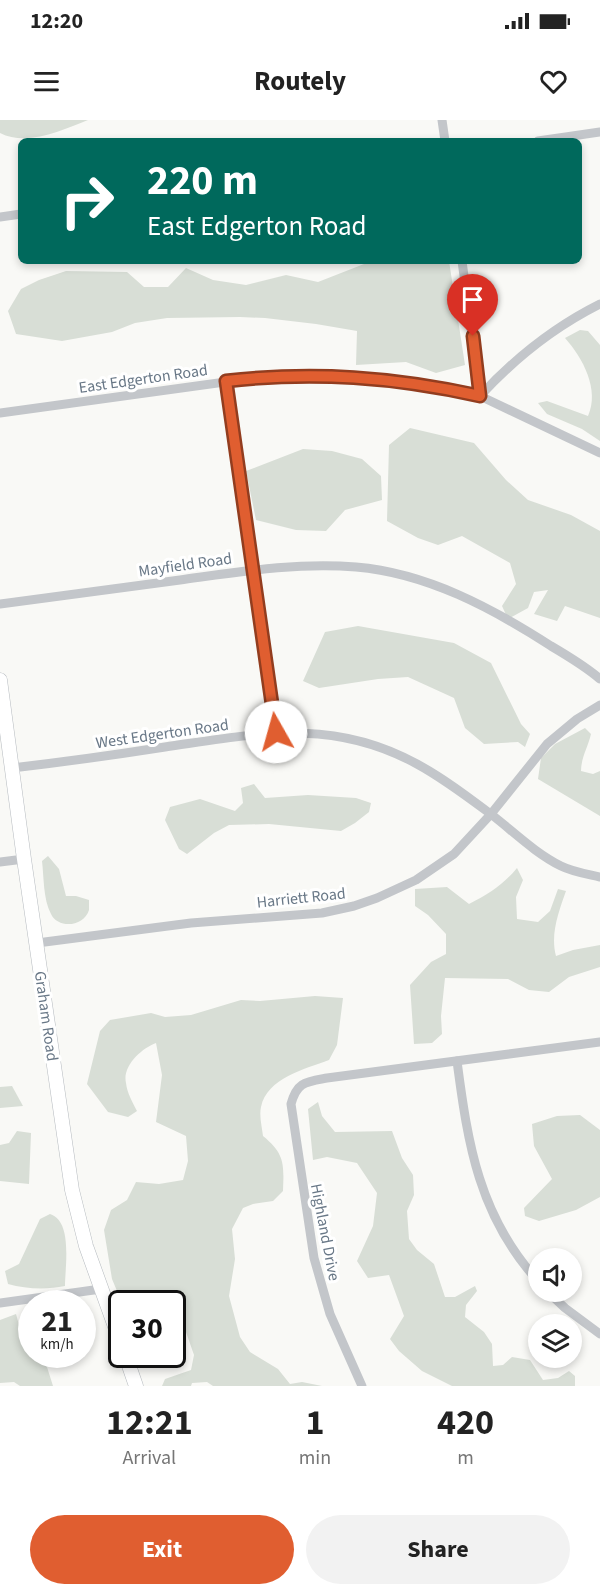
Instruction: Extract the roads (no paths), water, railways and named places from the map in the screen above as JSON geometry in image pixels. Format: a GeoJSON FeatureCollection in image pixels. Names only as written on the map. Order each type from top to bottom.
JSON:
{"type":"FeatureCollection","features":[{"type":"Feature","properties":{"kind":"main road","name":"Graham Road"},"geometry":{"type":"LineString","coordinates":[[0,680],[72,1190],[86,1246],[108,1308]]}},
{"type":"Feature","properties":{"kind":"main road"},"geometry":{"type":"LineString","coordinates":[[129,1368],[136,1386]]}},
{"type":"Feature","properties":{"kind":"street"},"geometry":{"type":"LineString","coordinates":[[442,120],[445,138]]}},
{"type":"Feature","properties":{"kind":"street"},"geometry":{"type":"LineString","coordinates":[[559,138],[600,132]]}},
{"type":"Feature","properties":{"kind":"street"},"geometry":{"type":"LineString","coordinates":[[0,217],[18,214]]}},
{"type":"Feature","properties":{"kind":"street"},"geometry":{"type":"LineString","coordinates":[[462,264],[480,396]]}},
{"type":"Feature","properties":{"kind":"street"},"geometry":{"type":"LineString","coordinates":[[480,396],[520,355],[600,304]]}},
{"type":"Feature","properties":{"kind":"street","name":"East Edgerton Road"},"geometry":{"type":"LineString","coordinates":[[0,413],[226,381],[286,376],[344,376],[444,388],[480,396],[600,453]]}},
{"type":"Feature","properties":{"kind":"street"},"geometry":{"type":"LineString","coordinates":[[226,381],[276,732]]}},
{"type":"Feature","properties":{"kind":"street","name":"Mayfield Road"},"geometry":{"type":"LineString","coordinates":[[0,604],[254,569],[359,567],[428,583],[492,610],[524,628],[600,679]]}},
{"type":"Feature","properties":{"kind":"street","name":"Harriett Road"},"geometry":{"type":"LineString","coordinates":[[37,944],[191,923],[322,913],[354,906],[401,888],[439,865],[461,847],[491,814],[547,744],[577,719],[600,705]]}},
{"type":"Feature","properties":{"kind":"street","name":"West Edgerton Road"},"geometry":{"type":"LineString","coordinates":[[12,768],[276,732],[323,733],[366,742],[392,751],[418,764],[491,814],[536,851],[571,870],[600,877]]}},
{"type":"Feature","properties":{"kind":"street"},"geometry":{"type":"LineString","coordinates":[[0,862],[24,860]]}},
{"type":"Feature","properties":{"kind":"street"},"geometry":{"type":"LineString","coordinates":[[528,1269],[504,1234],[479,1179],[467,1131],[457,1061],[553,1046],[600,1042]]}},
{"type":"Feature","properties":{"kind":"street","name":"Highland Drive"},"geometry":{"type":"LineString","coordinates":[[360,1385],[324,1298],[309,1234],[291,1104],[297,1089],[306,1082],[457,1061]]}},
{"type":"Feature","properties":{"kind":"street"},"geometry":{"type":"LineString","coordinates":[[0,1303],[101,1289]]}},
{"type":"Feature","properties":{"kind":"street"},"geometry":{"type":"LineString","coordinates":[[559,1302],[600,1334]]}}]}
